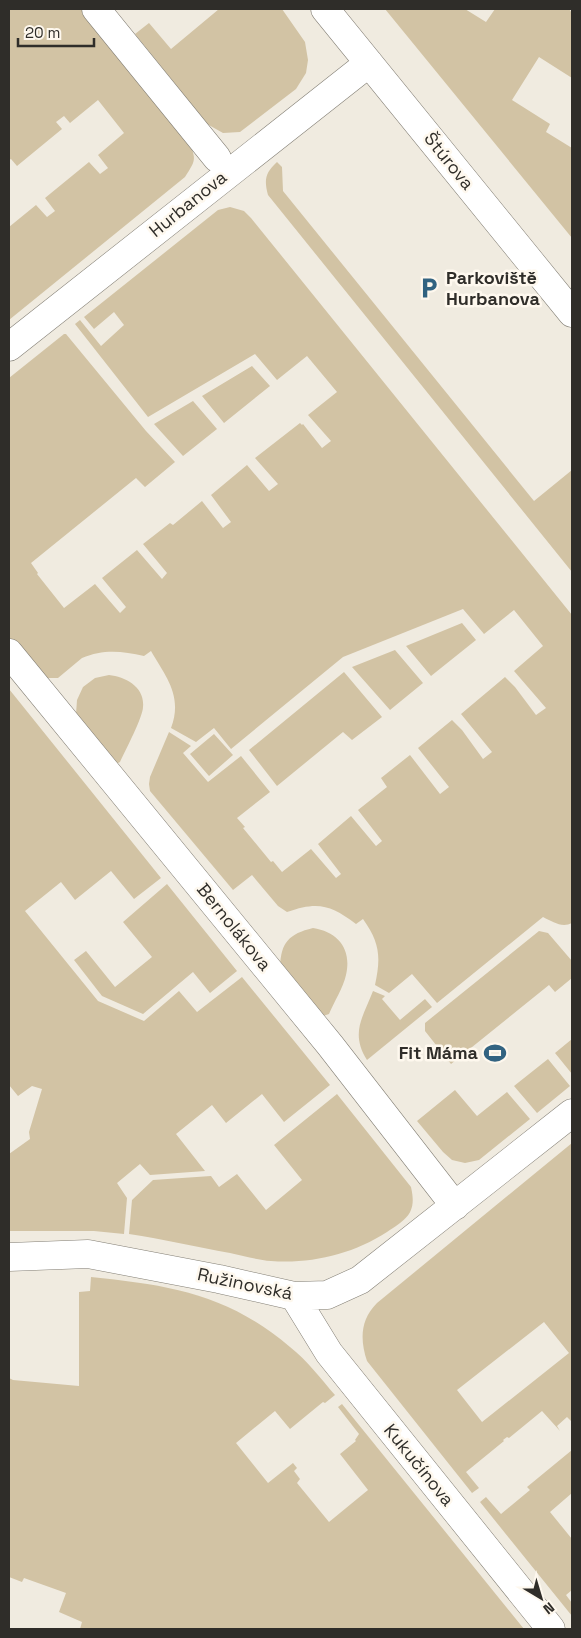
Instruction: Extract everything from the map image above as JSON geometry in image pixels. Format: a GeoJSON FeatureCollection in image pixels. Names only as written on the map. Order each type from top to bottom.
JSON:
{"type":"FeatureCollection","features":[{"type":"Feature","properties":{"kind":"street"},"geometry":{"type":"LineString","coordinates":[[96,9],[217,158]]}},
{"type":"Feature","properties":{"kind":"street","name":"Štúrova"},"geometry":{"type":"LineString","coordinates":[[324,9],[572,313]]}},
{"type":"Feature","properties":{"kind":"street","name":"Hurbanova"},"geometry":{"type":"LineString","coordinates":[[9,348],[369,63]]}},
{"type":"Feature","properties":{"kind":"street","name":"Bernolákova"},"geometry":{"type":"LineString","coordinates":[[9,653],[330,1045],[455,1206]]}},
{"type":"Feature","properties":{"kind":"street","name":"Ružinovská"},"geometry":{"type":"LineString","coordinates":[[9,1257],[88,1254],[211,1277],[294,1296],[327,1295],[360,1280],[572,1113]]}},
{"type":"Feature","properties":{"kind":"street","name":"Kukučínova"},"geometry":{"type":"LineString","coordinates":[[294,1296],[330,1353],[551,1629]]}},
{"type":"Feature","properties":{"kind":"shaded area"},"geometry":{"type":"Polygon","coordinates":[[[9,9],[81,9],[189,142],[194,160],[185,177],[9,320],[9,227],[36,205],[47,217],[55,211],[45,198],[89,162],[100,174],[108,168],[98,155],[124,133],[98,100],[70,123],[64,116],[56,122],[62,129],[17,166],[11,159],[9,160],[9,9]]]}},
{"type":"Feature","properties":{"kind":"shaded area"},"geometry":{"type":"Polygon","coordinates":[[[219,9],[282,9],[305,42],[308,60],[306,73],[296,89],[240,132],[223,133],[207,124],[135,34],[149,23],[171,49],[219,9]]]}},
{"type":"Feature","properties":{"kind":"shaded area"},"geometry":{"type":"Polygon","coordinates":[[[385,9],[465,9],[486,22],[495,9],[569,9],[572,13],[572,78],[539,57],[512,100],[550,124],[546,132],[572,148],[572,238],[385,9]]]}},
{"type":"Feature","properties":{"kind":"shaded area"},"geometry":{"type":"Polygon","coordinates":[[[277,162],[282,167],[283,191],[534,501],[572,470],[572,572],[268,195],[266,177],[277,162]]]}},
{"type":"Feature","properties":{"kind":"shaded area"},"geometry":{"type":"Polygon","coordinates":[[[230,207],[244,211],[251,218],[572,615],[572,923],[561,925],[543,917],[437,1003],[412,974],[389,993],[375,985],[378,950],[373,936],[363,919],[356,924],[331,909],[316,906],[287,912],[278,906],[252,875],[233,890],[150,791],[150,777],[169,732],[191,746],[183,753],[208,782],[241,756],[270,792],[237,818],[245,827],[243,828],[271,862],[273,861],[282,872],[311,849],[336,878],[341,874],[318,844],[351,816],[376,846],[382,841],[358,810],[387,787],[381,778],[410,755],[440,794],[449,787],[418,748],[452,720],[462,730],[483,759],[492,752],[461,714],[505,677],[536,715],[546,708],[514,671],[543,646],[514,610],[484,634],[463,609],[343,657],[231,749],[214,728],[196,742],[171,728],[174,717],[174,696],[167,678],[151,651],[144,656],[113,652],[97,653],[82,658],[58,678],[47,678],[38,674],[9,637],[9,378],[64,334],[66,334],[146,431],[175,462],[145,487],[136,478],[31,563],[37,574],[64,608],[95,584],[120,613],[126,607],[102,578],[137,550],[162,579],[167,573],[143,544],[170,523],[173,525],[202,501],[223,528],[231,522],[211,495],[247,465],[269,491],[278,484],[255,458],[300,423],[303,424],[322,448],[331,441],[308,415],[337,392],[307,356],[277,380],[255,354],[148,417],[75,324],[80,320],[101,346],[124,325],[114,312],[94,329],[84,317],[218,210],[230,207]]]}},
{"type":"Feature","properties":{"kind":"shaded area"},"geometry":{"type":"Polygon","coordinates":[[[252,366],[270,386],[224,423],[202,396],[252,366]]]}},
{"type":"Feature","properties":{"kind":"shaded area"},"geometry":{"type":"Polygon","coordinates":[[[193,401],[217,429],[183,456],[154,424],[193,401]]]}},
{"type":"Feature","properties":{"kind":"shaded area"},"geometry":{"type":"Polygon","coordinates":[[[462,623],[476,640],[431,676],[406,646],[462,623]]]}},
{"type":"Feature","properties":{"kind":"shaded area"},"geometry":{"type":"Polygon","coordinates":[[[395,650],[423,683],[390,710],[352,667],[395,650]]]}},
{"type":"Feature","properties":{"kind":"shaded area"},"geometry":{"type":"Polygon","coordinates":[[[344,672],[382,717],[352,740],[343,732],[277,786],[249,750],[344,672]]]}},
{"type":"Feature","properties":{"kind":"shaded area"},"geometry":{"type":"Polygon","coordinates":[[[109,675],[122,678],[133,684],[138,689],[143,700],[142,712],[137,726],[120,762],[116,764],[76,714],[77,700],[83,687],[95,678],[109,675]]]}},
{"type":"Feature","properties":{"kind":"shaded area"},"geometry":{"type":"Polygon","coordinates":[[[9,689],[161,878],[134,899],[111,871],[75,900],[61,882],[25,911],[98,1001],[144,1021],[179,991],[197,1012],[242,977],[330,1085],[284,1122],[262,1094],[226,1123],[212,1105],[176,1134],[205,1171],[150,1175],[140,1164],[117,1183],[127,1198],[124,1234],[94,1231],[9,1231],[9,1154],[30,1139],[29,1132],[42,1089],[32,1086],[18,1096],[9,1085],[9,689]]]}},
{"type":"Feature","properties":{"kind":"shaded area"},"geometry":{"type":"Polygon","coordinates":[[[214,734],[233,755],[209,776],[190,754],[214,734]]]}},
{"type":"Feature","properties":{"kind":"shaded area"},"geometry":{"type":"Polygon","coordinates":[[[167,884],[237,971],[210,993],[193,972],[143,1014],[102,996],[74,960],[86,951],[115,987],[152,957],[123,922],[167,884]]]}},
{"type":"Feature","properties":{"kind":"shaded area"},"geometry":{"type":"Polygon","coordinates":[[[313,928],[330,933],[336,938],[341,943],[347,957],[346,975],[343,985],[329,1014],[323,1016],[280,967],[282,951],[288,940],[298,933],[313,928]]]}},
{"type":"Feature","properties":{"kind":"shaded area"},"geometry":{"type":"Polygon","coordinates":[[[539,931],[548,933],[572,961],[572,978],[555,992],[549,985],[451,1064],[425,1031],[425,1023],[539,931]]]}},
{"type":"Feature","properties":{"kind":"shaded area"},"geometry":{"type":"Polygon","coordinates":[[[373,991],[385,996],[382,999],[400,1020],[425,999],[432,1007],[367,1060],[359,1041],[359,1033],[362,1017],[373,991]]]}},
{"type":"Feature","properties":{"kind":"shaded area"},"geometry":{"type":"Polygon","coordinates":[[[572,1039],[572,1074],[555,1053],[572,1039]]]}},
{"type":"Feature","properties":{"kind":"shaded area"},"geometry":{"type":"Polygon","coordinates":[[[548,1059],[570,1086],[537,1113],[514,1086],[548,1059]]]}},
{"type":"Feature","properties":{"kind":"shaded area"},"geometry":{"type":"Polygon","coordinates":[[[455,1090],[477,1116],[507,1092],[530,1119],[479,1160],[465,1163],[452,1160],[417,1121],[455,1090]]]}},
{"type":"Feature","properties":{"kind":"shaded area"},"geometry":{"type":"Polygon","coordinates":[[[337,1094],[411,1187],[413,1203],[409,1214],[394,1227],[374,1240],[346,1252],[317,1259],[286,1262],[261,1260],[129,1234],[132,1200],[153,1180],[211,1176],[219,1187],[237,1174],[266,1210],[302,1180],[274,1145],[337,1094]]]}},
{"type":"Feature","properties":{"kind":"shaded area"},"geometry":{"type":"Polygon","coordinates":[[[572,1143],[572,1420],[567,1417],[557,1426],[560,1431],[542,1411],[509,1438],[507,1437],[503,1440],[466,1472],[479,1488],[472,1493],[367,1361],[363,1345],[363,1330],[367,1316],[377,1303],[572,1143]],[[544,1322],[457,1390],[482,1422],[569,1353],[544,1322]]]}},
{"type":"Feature","properties":{"kind":"shaded area"},"geometry":{"type":"Polygon","coordinates":[[[91,1277],[146,1284],[196,1295],[244,1315],[267,1329],[290,1347],[308,1364],[335,1395],[325,1403],[323,1402],[290,1429],[275,1411],[236,1443],[268,1483],[293,1463],[297,1468],[294,1471],[300,1479],[297,1483],[329,1522],[368,1490],[340,1454],[356,1441],[359,1434],[338,1407],[342,1404],[524,1629],[80,1629],[82,1622],[59,1612],[66,1593],[24,1578],[22,1582],[9,1577],[9,1378],[13,1380],[79,1386],[79,1292],[90,1291],[91,1277]]]}},
{"type":"Feature","properties":{"kind":"shaded area"},"geometry":{"type":"Polygon","coordinates":[[[572,1450],[572,1493],[550,1512],[572,1539],[572,1590],[566,1595],[572,1603],[572,1616],[480,1502],[486,1497],[501,1514],[530,1490],[527,1487],[572,1450]]]}},
{"type":"Feature","properties":{"kind":"place","name":"Parkoviště Hurbanova"},"geometry":{"type":"Point","coordinates":[429,288]}},
{"type":"Feature","properties":{"kind":"place","name":"Fit Máma"},"geometry":{"type":"Point","coordinates":[495,1053]}}]}
